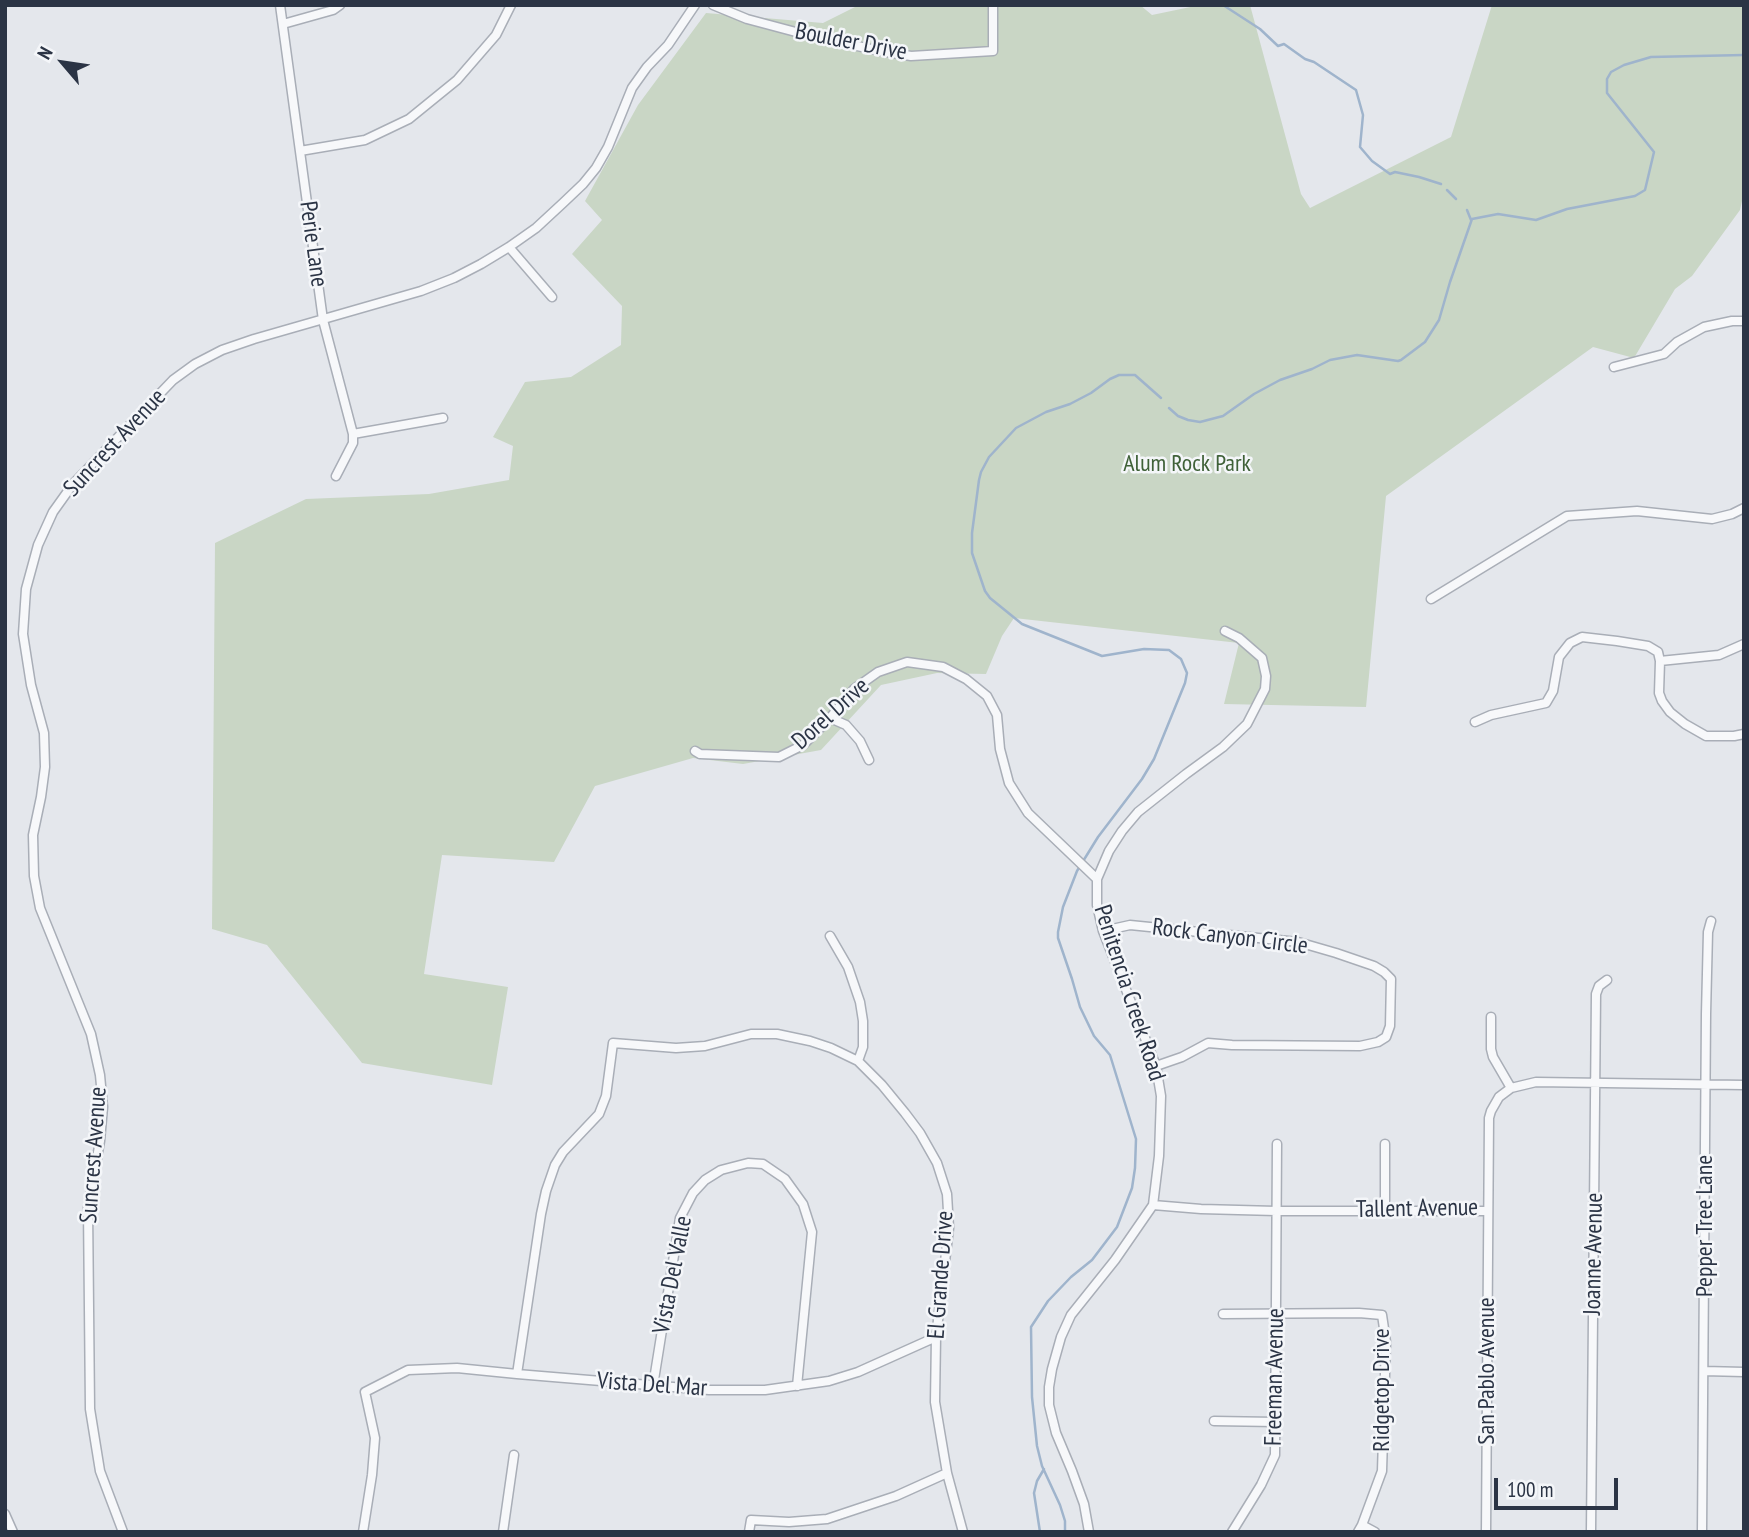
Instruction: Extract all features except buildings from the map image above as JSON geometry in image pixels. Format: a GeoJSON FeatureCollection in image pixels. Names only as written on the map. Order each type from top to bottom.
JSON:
{"type":"FeatureCollection","features":[{"type":"Feature","properties":{"kind":"street","name":"Perie Lane"},"geometry":{"type":"LineString","coordinates":[[281,5],[323,320],[353,435]]}},
{"type":"Feature","properties":{"kind":"street"},"geometry":{"type":"LineString","coordinates":[[283,24],[334,10],[340,5]]}},
{"type":"Feature","properties":{"kind":"street"},"geometry":{"type":"LineString","coordinates":[[300,151],[365,140],[409,119],[457,80],[496,35],[511,5]]}},
{"type":"Feature","properties":{"kind":"street","name":"Suncrest Avenue"},"geometry":{"type":"LineString","coordinates":[[123,1532],[100,1471],[90,1409],[88,1208],[100,1141],[103,1107],[100,1075],[91,1034],[40,908],[34,876],[33,835],[45,767],[44,733],[23,634],[26,589],[38,545],[53,512],[73,484],[173,380],[195,364],[222,350],[254,339],[421,291],[454,278],[509,247],[536,228],[564,203],[596,168],[608,148],[632,88],[668,45],[695,5]]}},
{"type":"Feature","properties":{"kind":"street","name":"Boulder Drive"},"geometry":{"type":"LineString","coordinates":[[713,5],[747,19],[807,35],[911,56],[993,51],[993,5]]}},
{"type":"Feature","properties":{"kind":"street"},"geometry":{"type":"LineString","coordinates":[[509,247],[552,297]]}},
{"type":"Feature","properties":{"kind":"street"},"geometry":{"type":"LineString","coordinates":[[1614,367],[1664,354],[1676,342],[1704,327],[1744,321]]}},
{"type":"Feature","properties":{"kind":"street"},"geometry":{"type":"LineString","coordinates":[[336,476],[353,443],[353,435],[443,418]]}},
{"type":"Feature","properties":{"kind":"street"},"geometry":{"type":"LineString","coordinates":[[1431,599],[1567,516],[1637,511],[1712,519],[1744,508]]}},
{"type":"Feature","properties":{"kind":"street","name":"Penitencia Creek Road"},"geometry":{"type":"LineString","coordinates":[[1089,1532],[1084,1504],[1056,1433],[1049,1405],[1052,1368],[1071,1315],[1115,1260],[1153,1205],[1159,1156],[1161,1096],[1156,1066],[1103,932],[1097,905],[1097,879],[1109,851],[1138,812],[1223,747],[1247,723],[1265,689],[1266,676],[1262,658],[1225,631]]}},
{"type":"Feature","properties":{"kind":"street"},"geometry":{"type":"LineString","coordinates":[[1475,722],[1492,715],[1546,703],[1553,691],[1559,657],[1570,643],[1582,637],[1648,646],[1658,652],[1659,693],[1670,712],[1706,736],[1744,734]]}},
{"type":"Feature","properties":{"kind":"street"},"geometry":{"type":"LineString","coordinates":[[1660,661],[1719,655],[1744,644]]}},
{"type":"Feature","properties":{"kind":"street","name":"Dorel Drive"},"geometry":{"type":"LineString","coordinates":[[695,751],[701,754],[779,757],[803,745],[854,689],[877,672],[907,662],[943,667],[966,678],[987,696],[997,715],[1000,749],[1009,783],[1028,813],[1097,879]]}},
{"type":"Feature","properties":{"kind":"street"},"geometry":{"type":"LineString","coordinates":[[830,718],[846,725],[860,741],[869,760]]}},
{"type":"Feature","properties":{"kind":"street","name":"Pepper Tree Lane"},"geometry":{"type":"LineString","coordinates":[[1702,1532],[1708,932],[1711,921]]}},
{"type":"Feature","properties":{"kind":"street","name":"Rock Canyon Circle"},"geometry":{"type":"LineString","coordinates":[[1103,932],[1130,925],[1298,942],[1374,966],[1391,979],[1390,1026],[1387,1037],[1378,1042],[1360,1046],[1208,1043],[1182,1057],[1156,1066]]}},
{"type":"Feature","properties":{"kind":"street"},"geometry":{"type":"LineString","coordinates":[[830,936],[848,967],[860,1002],[863,1047],[858,1061]]}},
{"type":"Feature","properties":{"kind":"street","name":"Joanne Avenue"},"geometry":{"type":"LineString","coordinates":[[1591,1532],[1596,994],[1599,986],[1607,980]]}},
{"type":"Feature","properties":{"kind":"street"},"geometry":{"type":"LineString","coordinates":[[1491,1017],[1493,1057],[1511,1088],[1536,1082],[1744,1085]]}},
{"type":"Feature","properties":{"kind":"street","name":"El Grande Drive"},"geometry":{"type":"LineString","coordinates":[[517,1374],[541,1214],[547,1191],[555,1165],[599,1114],[607,1096],[613,1043],[705,1046],[751,1034],[777,1034],[831,1048],[858,1061],[882,1085],[920,1133],[937,1163],[947,1194],[949,1228],[936,1337],[935,1402],[947,1473],[963,1532]]}},
{"type":"Feature","properties":{"kind":"street","name":"Tallent Avenue"},"geometry":{"type":"LineString","coordinates":[[1153,1205],[1201,1209],[1488,1211],[1489,1118],[1499,1097],[1511,1088]]}},
{"type":"Feature","properties":{"kind":"street","name":"Freeman Avenue"},"geometry":{"type":"LineString","coordinates":[[1232,1532],[1261,1485],[1275,1455],[1277,1144]]}},
{"type":"Feature","properties":{"kind":"street"},"geometry":{"type":"LineString","coordinates":[[1385,1144],[1385,1210]]}},
{"type":"Feature","properties":{"kind":"street","name":"Vista Del Valle"},"geometry":{"type":"LineString","coordinates":[[653,1386],[680,1218],[693,1193],[705,1180],[720,1170],[748,1163],[763,1164],[785,1179],[803,1204],[812,1232],[797,1386]]}},
{"type":"Feature","properties":{"kind":"street","name":"San Pablo Avenue"},"geometry":{"type":"LineString","coordinates":[[1486,1532],[1488,1211]]}},
{"type":"Feature","properties":{"kind":"street"},"geometry":{"type":"LineString","coordinates":[[1223,1314],[1276,1314]]}},
{"type":"Feature","properties":{"kind":"street","name":"Ridgetop Drive"},"geometry":{"type":"LineString","coordinates":[[1276,1314],[1382,1315],[1386,1342],[1382,1471],[1360,1528],[1375,1532]]}},
{"type":"Feature","properties":{"kind":"street","name":"Vista Del Mar"},"geometry":{"type":"LineString","coordinates":[[363,1532],[375,1438],[365,1392],[408,1370],[457,1368],[653,1386],[765,1390],[829,1381],[936,1337]]}},
{"type":"Feature","properties":{"kind":"street"},"geometry":{"type":"LineString","coordinates":[[1704,1371],[1744,1372]]}},
{"type":"Feature","properties":{"kind":"street"},"geometry":{"type":"LineString","coordinates":[[1214,1421],[1276,1422]]}},
{"type":"Feature","properties":{"kind":"street"},"geometry":{"type":"LineString","coordinates":[[503,1532],[514,1455]]}},
{"type":"Feature","properties":{"kind":"street"},"geometry":{"type":"LineString","coordinates":[[749,1532],[751,1520],[789,1522],[827,1519],[896,1496],[947,1473]]}},
{"type":"Feature","properties":{"kind":"street"},"geometry":{"type":"LineString","coordinates":[[5,1514],[13,1532]]}},
{"type":"Feature","properties":{"kind":"green space","name":"Alum Rock Park"},"geometry":{"type":"Polygon","coordinates":[[[859,5],[1140,5],[1152,15],[1200,5],[1250,5],[1301,194],[1310,208],[1451,137],[1492,5],[1744,5],[1744,192],[1740,210],[1692,276],[1675,289],[1634,358],[1593,347],[1386,496],[1366,707],[1224,704],[1239,643],[1014,618],[1002,636],[986,674],[937,673],[881,685],[821,750],[743,764],[693,758],[595,786],[554,862],[442,855],[424,974],[508,987],[492,1085],[362,1063],[267,945],[212,929],[215,543],[306,499],[429,494],[509,480],[513,446],[493,437],[525,382],[571,377],[621,345],[622,306],[572,254],[602,220],[585,201],[638,105],[706,13],[823,23],[859,5]]]}},
{"type":"Feature","properties":{"kind":"waterway"},"geometry":{"type":"LineString","coordinates":[[1223,5],[1260,29],[1278,46],[1284,44],[1356,90],[1363,115],[1360,147],[1372,161],[1390,174],[1395,172],[1441,184]]}},
{"type":"Feature","properties":{"kind":"waterway"},"geometry":{"type":"LineString","coordinates":[[1169,408],[1178,416],[1200,422],[1223,416],[1280,380],[1330,360],[1357,355],[1401,360],[1425,342],[1439,320],[1472,219],[1498,214],[1536,220],[1567,209],[1635,196],[1645,190],[1654,152],[1607,93],[1607,79],[1611,72],[1651,57],[1744,55]]}},
{"type":"Feature","properties":{"kind":"waterway"},"geometry":{"type":"LineString","coordinates":[[1447,190],[1456,199]]}},
{"type":"Feature","properties":{"kind":"waterway"},"geometry":{"type":"LineString","coordinates":[[1467,210],[1471,220]]}},
{"type":"Feature","properties":{"kind":"waterway"},"geometry":{"type":"LineString","coordinates":[[1065,1532],[1060,1505],[1042,1466],[1037,1446],[1032,1397],[1031,1327],[1048,1301],[1092,1260],[1117,1227],[1132,1188],[1136,1139],[1110,1055],[1094,1036],[1080,1007],[1058,932],[1063,907],[1077,871],[1154,759],[1187,673],[1181,659],[1169,650],[1144,649],[1102,656],[1022,624],[985,591],[972,553],[972,533],[981,472],[989,457],[1016,428],[1046,412],[1070,404],[1119,375],[1135,375],[1161,398]]}},
{"type":"Feature","properties":{"kind":"waterway"},"geometry":{"type":"LineString","coordinates":[[1040,1532],[1034,1493],[1044,1469]]}}]}
